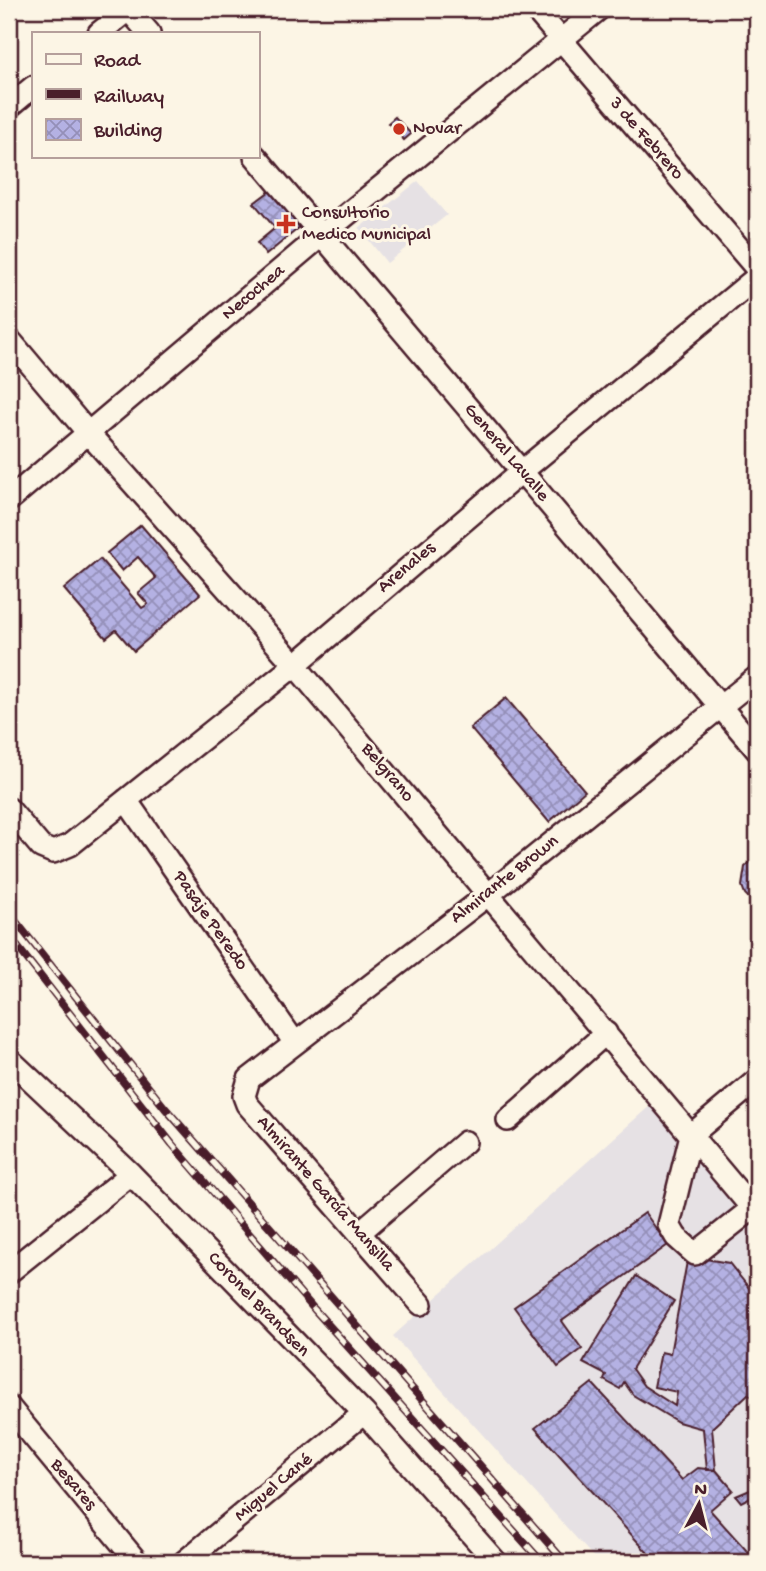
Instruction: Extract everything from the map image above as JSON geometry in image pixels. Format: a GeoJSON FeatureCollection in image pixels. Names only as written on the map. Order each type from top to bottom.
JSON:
{"type":"FeatureCollection","features":[{"type":"Feature","properties":{"kind":"street"},"geometry":{"type":"LineString","coordinates":[[101,32],[129,9],[148,32]]}},
{"type":"Feature","properties":{"kind":"street","name":"3 de Febrero"},"geometry":{"type":"LineString","coordinates":[[535,9],[757,269]]}},
{"type":"Feature","properties":{"kind":"street","name":"Necochea"},"geometry":{"type":"LineString","coordinates":[[9,500],[323,234],[599,9]]}},
{"type":"Feature","properties":{"kind":"street"},"geometry":{"type":"LineString","coordinates":[[9,107],[32,89]]}},
{"type":"Feature","properties":{"kind":"street","name":"General Lavalle"},"geometry":{"type":"LineString","coordinates":[[257,158],[757,750]]}},
{"type":"Feature","properties":{"kind":"street","name":"Arenales"},"geometry":{"type":"LineString","coordinates":[[9,809],[41,847],[53,852],[70,845],[295,665],[521,472],[757,277]]}},
{"type":"Feature","properties":{"kind":"street","name":"Belgrano"},"geometry":{"type":"LineString","coordinates":[[9,339],[89,434],[295,665],[755,1211]]}},
{"type":"Feature","properties":{"kind":"street","name":"Almirante Brown"},"geometry":{"type":"LineString","coordinates":[[249,1079],[489,894],[757,677]]}},
{"type":"Feature","properties":{"kind":"street","name":"Pasaje Peredo"},"geometry":{"type":"LineString","coordinates":[[126,800],[295,1043]]}},
{"type":"Feature","properties":{"kind":"street"},"geometry":{"type":"LineString","coordinates":[[508,1120],[606,1033]]}},
{"type":"Feature","properties":{"kind":"street","name":"Coronel Brandsen"},"geometry":{"type":"LineString","coordinates":[[9,1059],[131,1174],[364,1413],[496,1562]]}},
{"type":"Feature","properties":{"kind":"street","name":"Almirante García Mansilla"},"geometry":{"type":"LineString","coordinates":[[249,1079],[244,1096],[247,1104],[421,1304]]}},
{"type":"Feature","properties":{"kind":"street"},"geometry":{"type":"LineString","coordinates":[[755,1211],[695,1254],[676,1237],[669,1225],[691,1135],[757,1080]]}},
{"type":"Feature","properties":{"kind":"street"},"geometry":{"type":"LineString","coordinates":[[359,1233],[465,1142]]}},
{"type":"Feature","properties":{"kind":"street"},"geometry":{"type":"LineString","coordinates":[[9,1272],[131,1174]]}},
{"type":"Feature","properties":{"kind":"street","name":"Besares"},"geometry":{"type":"LineString","coordinates":[[9,1408],[137,1562]]}},
{"type":"Feature","properties":{"kind":"street","name":"Miguel Cané"},"geometry":{"type":"LineString","coordinates":[[184,1562],[364,1413]]}},
{"type":"Feature","properties":{"kind":"shaded area"},"geometry":{"type":"Polygon","coordinates":[[[418,181],[447,215],[387,263],[359,228],[418,181]]]}},
{"type":"Feature","properties":{"kind":"shaded area"},"geometry":{"type":"Polygon","coordinates":[[[653,1103],[757,1226],[757,1562],[598,1562],[393,1336],[653,1103]]]}},
{"type":"Feature","properties":{"kind":"building"},"geometry":{"type":"Polygon","coordinates":[[[757,18],[757,33],[750,24],[757,18]]]}},
{"type":"Feature","properties":{"kind":"building","name":"Novar"},"geometry":{"type":"Polygon","coordinates":[[[395,117],[411,134],[404,140],[388,123],[395,117]]]}},
{"type":"Feature","properties":{"kind":"building","name":"Consultorio Medico Municipal"},"geometry":{"type":"Polygon","coordinates":[[[274,188],[301,221],[300,227],[266,255],[257,243],[275,228],[254,203],[274,188]]]}},
{"type":"Feature","properties":{"kind":"building"},"geometry":{"type":"Polygon","coordinates":[[[141,525],[200,594],[134,651],[116,630],[106,638],[64,589],[100,559],[142,608],[148,604],[138,593],[156,578],[138,557],[122,571],[107,553],[141,525]]]}},
{"type":"Feature","properties":{"kind":"building"},"geometry":{"type":"Polygon","coordinates":[[[506,698],[585,791],[549,822],[470,728],[506,698]]]}},
{"type":"Feature","properties":{"kind":"building"},"geometry":{"type":"Polygon","coordinates":[[[757,856],[757,906],[745,894],[742,886],[745,867],[757,856]]]}},
{"type":"Feature","properties":{"kind":"building"},"geometry":{"type":"Polygon","coordinates":[[[645,1213],[668,1245],[562,1321],[582,1349],[558,1367],[514,1307],[645,1213]]]}},
{"type":"Feature","properties":{"kind":"building"},"geometry":{"type":"Polygon","coordinates":[[[688,1256],[729,1263],[757,1298],[757,1400],[748,1394],[712,1428],[716,1470],[707,1470],[703,1429],[678,1422],[633,1395],[624,1382],[620,1389],[604,1380],[606,1375],[583,1363],[636,1276],[674,1301],[632,1369],[644,1386],[675,1406],[677,1392],[654,1387],[661,1352],[670,1354],[688,1256]]]}},
{"type":"Feature","properties":{"kind":"building"},"geometry":{"type":"Polygon","coordinates":[[[592,1383],[682,1480],[698,1468],[716,1470],[733,1490],[710,1510],[757,1562],[656,1562],[535,1428],[592,1383]]]}},
{"type":"Feature","properties":{"kind":"building"},"geometry":{"type":"Polygon","coordinates":[[[757,1487],[757,1494],[741,1502],[736,1496],[757,1487]]]}},
{"type":"Feature","properties":{"kind":"railway"},"geometry":{"type":"LineString","coordinates":[[9,913],[165,1108],[565,1562]]}},
{"type":"Feature","properties":{"kind":"railway"},"geometry":{"type":"LineString","coordinates":[[9,936],[172,1144],[314,1309],[542,1562]]}},
{"type":"Feature","properties":{"kind":"place","name":"Novar"},"geometry":{"type":"Point","coordinates":[399,129]}},
{"type":"Feature","properties":{"kind":"place","name":"Consultorio Medico Municipal"},"geometry":{"type":"Point","coordinates":[286,224]}}]}
